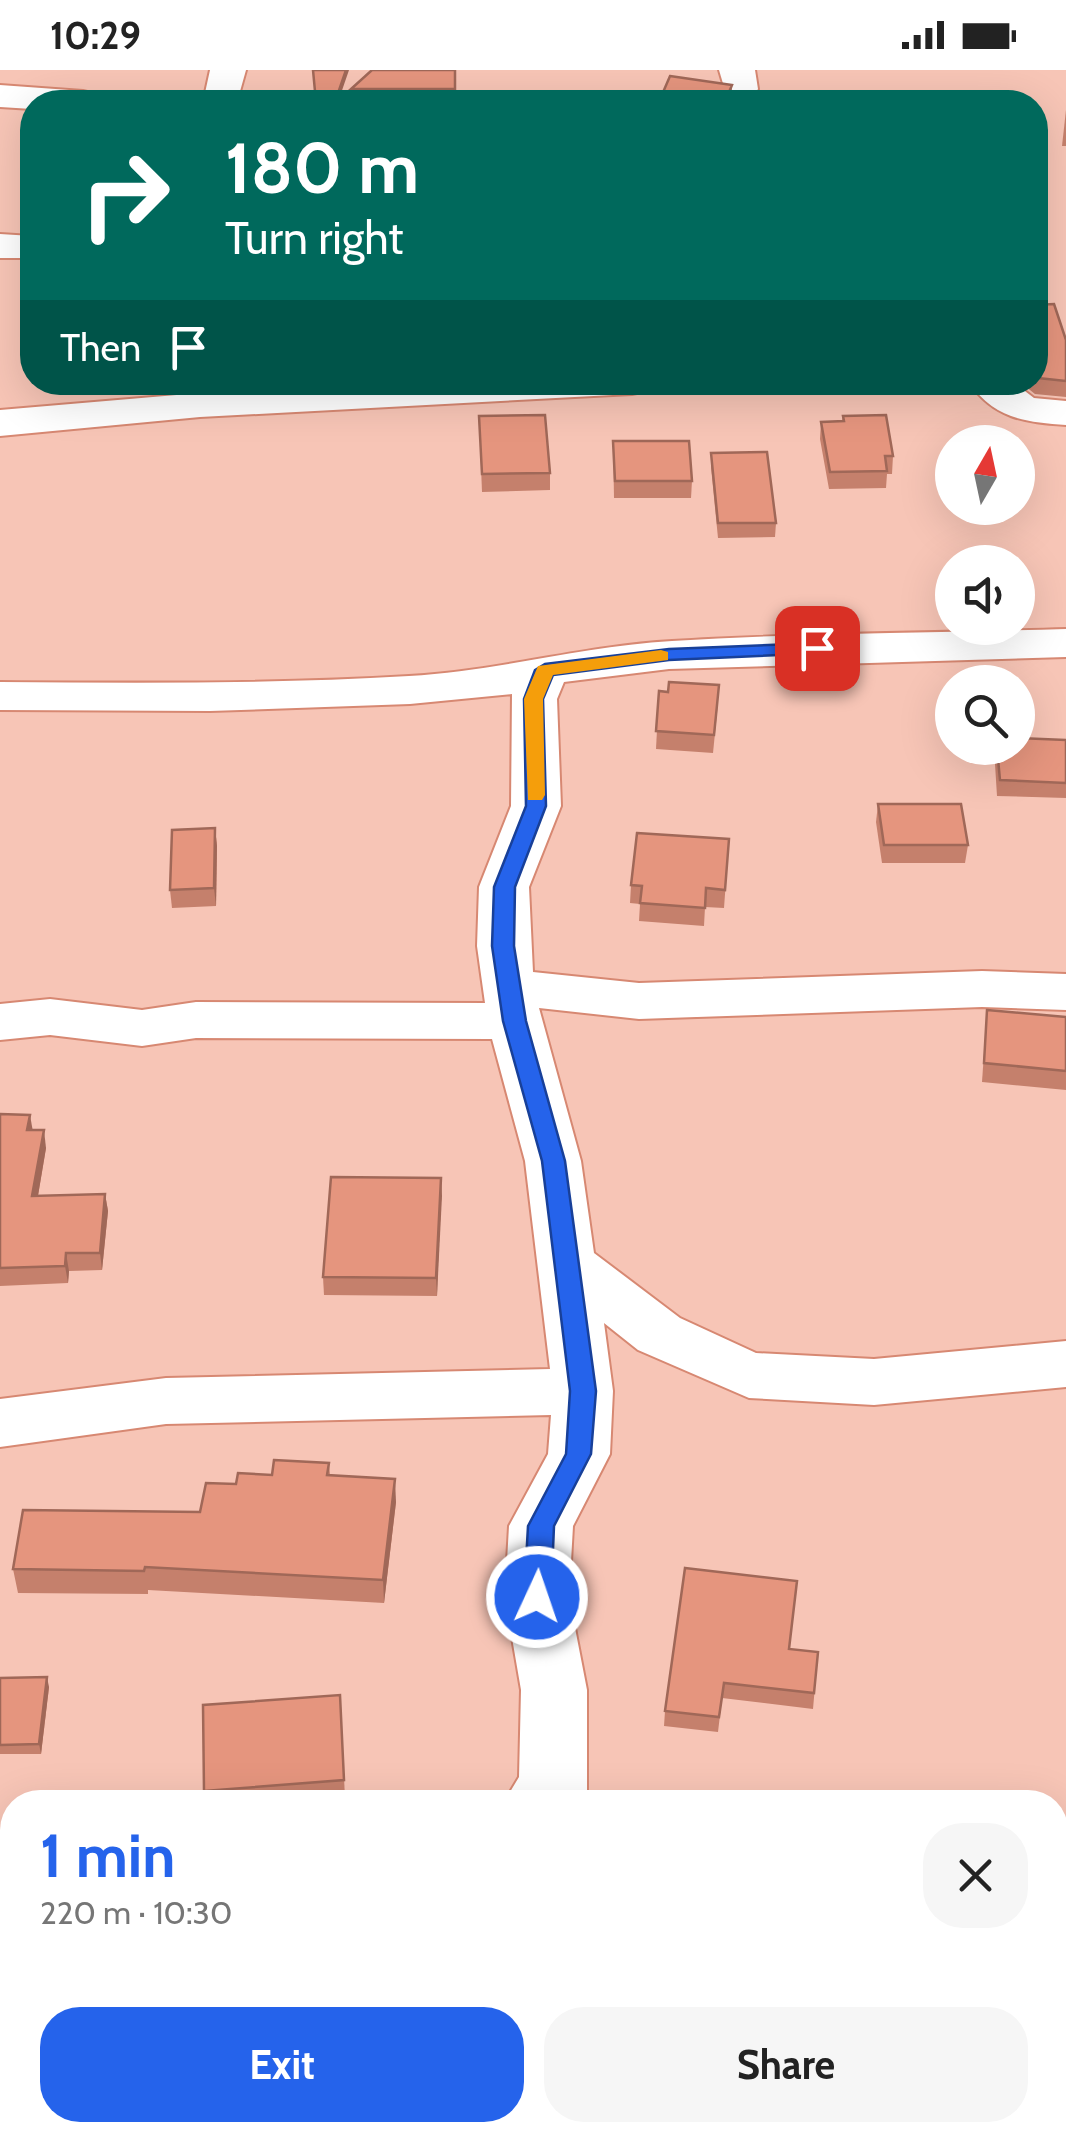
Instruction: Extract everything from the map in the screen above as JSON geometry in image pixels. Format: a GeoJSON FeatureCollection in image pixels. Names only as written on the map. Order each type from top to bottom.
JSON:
{"type":"FeatureCollection","features":[{"type":"Feature","properties":{"kind":"street"},"geometry":{"type":"LineString","coordinates":[[0,423],[193,395]]}},
{"type":"Feature","properties":{"kind":"street"},"geometry":{"type":"LineString","coordinates":[[1002,395],[1026,410],[1066,412]]}},
{"type":"Feature","properties":{"kind":"street"},"geometry":{"type":"LineString","coordinates":[[0,696],[210,697],[410,690],[506,681],[545,670],[669,655],[1066,644]]}},
{"type":"Feature","properties":{"kind":"street"},"geometry":{"type":"LineString","coordinates":[[545,670],[534,699],[536,806],[504,887],[503,946],[512,1004],[553,1161],[583,1391],[578,1454],[541,1526],[537,1597],[554,1690],[553,1790]]}},
{"type":"Feature","properties":{"kind":"street"},"geometry":{"type":"LineString","coordinates":[[0,1022],[50,1017],[142,1028],[196,1020],[512,1004],[982,989],[1066,992]]}},
{"type":"Feature","properties":{"kind":"street"},"geometry":{"type":"LineString","coordinates":[[567,1262],[659,1334],[749,1374],[874,1382],[1066,1364]]}},
{"type":"Feature","properties":{"kind":"street"},"geometry":{"type":"LineString","coordinates":[[0,1423],[166,1401],[583,1391]]}},
{"type":"Feature","properties":{"kind":"building"},"geometry":{"type":"Polygon","coordinates":[[[313,70],[346,70],[339,90],[315,90],[313,70]]]}},
{"type":"Feature","properties":{"kind":"building"},"geometry":{"type":"Polygon","coordinates":[[[372,70],[455,70],[455,89],[351,89],[372,70]]]}},
{"type":"Feature","properties":{"kind":"building"},"geometry":{"type":"Polygon","coordinates":[[[670,76],[732,85],[730,90],[664,90],[670,76]]]}},
{"type":"Feature","properties":{"kind":"building"},"geometry":{"type":"Polygon","coordinates":[[[1048,304],[1054,304],[1066,340],[1066,381],[1048,379],[1048,304]]]}},
{"type":"Feature","properties":{"kind":"building"},"geometry":{"type":"Polygon","coordinates":[[[545,415],[550,473],[482,474],[479,416],[545,415]]]}},
{"type":"Feature","properties":{"kind":"building"},"geometry":{"type":"Polygon","coordinates":[[[886,415],[893,456],[885,456],[887,471],[830,472],[821,422],[844,421],[843,416],[886,415]]]}},
{"type":"Feature","properties":{"kind":"building"},"geometry":{"type":"Polygon","coordinates":[[[613,441],[689,441],[692,481],[615,481],[613,441]]]}},
{"type":"Feature","properties":{"kind":"building"},"geometry":{"type":"Polygon","coordinates":[[[767,452],[776,523],[718,523],[711,453],[767,452]]]}},
{"type":"Feature","properties":{"kind":"building"},"geometry":{"type":"Polygon","coordinates":[[[669,682],[719,685],[714,735],[656,731],[659,691],[668,692],[669,682]]]}},
{"type":"Feature","properties":{"kind":"building"},"geometry":{"type":"Polygon","coordinates":[[[1035,739],[1066,740],[1066,783],[1000,780],[999,765],[1035,765],[1035,739]]]}},
{"type":"Feature","properties":{"kind":"building"},"geometry":{"type":"Polygon","coordinates":[[[878,804],[961,804],[968,845],[884,845],[878,804]]]}},
{"type":"Feature","properties":{"kind":"building"},"geometry":{"type":"Polygon","coordinates":[[[215,828],[214,888],[170,890],[172,830],[215,828]]]}},
{"type":"Feature","properties":{"kind":"building"},"geometry":{"type":"Polygon","coordinates":[[[637,833],[729,839],[725,890],[706,888],[705,908],[640,903],[642,886],[631,885],[637,833]]]}},
{"type":"Feature","properties":{"kind":"building"},"geometry":{"type":"Polygon","coordinates":[[[987,1010],[1066,1017],[1066,1071],[984,1063],[987,1010]]]}},
{"type":"Feature","properties":{"kind":"building"},"geometry":{"type":"Polygon","coordinates":[[[0,1114],[30,1115],[27,1130],[44,1130],[32,1196],[105,1194],[100,1253],[66,1253],[65,1266],[0,1268],[0,1114]]]}},
{"type":"Feature","properties":{"kind":"building"},"geometry":{"type":"Polygon","coordinates":[[[331,1177],[441,1178],[436,1278],[323,1277],[331,1177]]]}},
{"type":"Feature","properties":{"kind":"building"},"geometry":{"type":"Polygon","coordinates":[[[274,1460],[329,1463],[327,1475],[395,1479],[383,1580],[145,1567],[144,1571],[13,1569],[23,1510],[200,1512],[206,1483],[236,1484],[238,1473],[272,1475],[274,1460]]]}},
{"type":"Feature","properties":{"kind":"building"},"geometry":{"type":"Polygon","coordinates":[[[685,1568],[797,1581],[789,1649],[818,1652],[814,1693],[724,1683],[719,1717],[665,1711],[685,1568]]]}},
{"type":"Feature","properties":{"kind":"building"},"geometry":{"type":"Polygon","coordinates":[[[47,1677],[39,1744],[0,1745],[0,1678],[47,1677]]]}},
{"type":"Feature","properties":{"kind":"building"},"geometry":{"type":"Polygon","coordinates":[[[340,1695],[344,1780],[204,1790],[203,1705],[340,1695]]]}},
{"type":"Feature","properties":{"kind":"slow traffic"},"geometry":{"type":"LineString","coordinates":[[535,795],[534,699],[545,670],[661,656]]}},
{"type":"Feature","properties":{"kind":"route"},"geometry":{"type":"LineString","coordinates":[[537,1597],[541,1526],[578,1454],[583,1391],[553,1161],[514,1021],[503,946],[504,887],[536,806],[532,755],[534,699],[545,670],[669,655],[817,648]]}}]}
